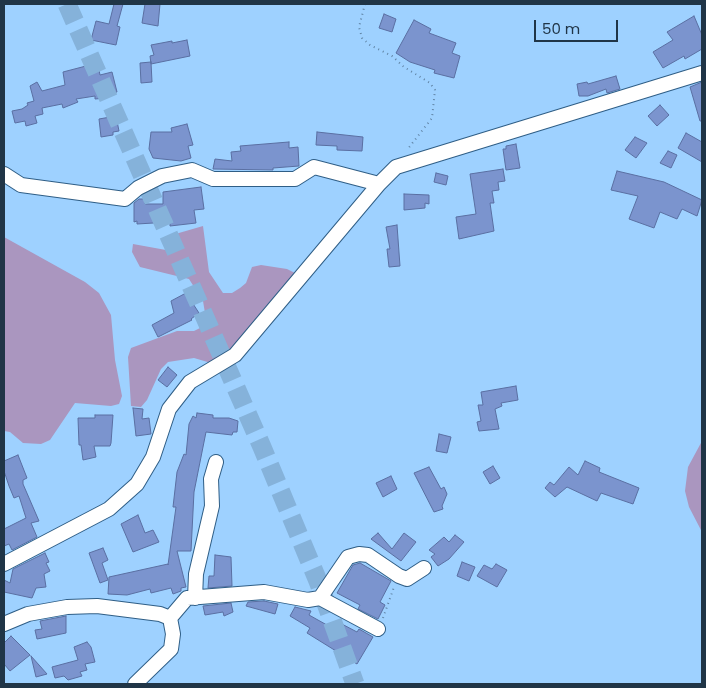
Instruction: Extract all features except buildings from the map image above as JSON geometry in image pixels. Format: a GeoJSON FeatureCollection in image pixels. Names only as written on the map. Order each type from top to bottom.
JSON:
{"type":"FeatureCollection","features":[{"type":"Feature","properties":{"kind":"street"},"geometry":{"type":"LineString","coordinates":[[4,564],[109,509],[137,484],[153,457],[169,409],[190,382],[236,356],[379,184],[396,167],[702,73]]}},
{"type":"Feature","properties":{"kind":"street"},"geometry":{"type":"LineString","coordinates":[[4,174],[21,185],[125,200],[138,188],[162,176],[192,170],[213,179],[295,179],[314,168],[379,184]]}},
{"type":"Feature","properties":{"kind":"street"},"geometry":{"type":"LineString","coordinates":[[195,598],[196,574],[212,506],[211,479],[216,462]]}},
{"type":"Feature","properties":{"kind":"street"},"geometry":{"type":"LineString","coordinates":[[320,598],[348,557],[359,554],[368,555],[399,576],[407,579],[424,568]]}},
{"type":"Feature","properties":{"kind":"street"},"geometry":{"type":"LineString","coordinates":[[170,618],[187,598],[264,592],[308,600],[320,598],[378,629]]}},
{"type":"Feature","properties":{"kind":"street"},"geometry":{"type":"LineString","coordinates":[[4,624],[28,614],[67,607],[97,606],[160,614],[170,618]]}},
{"type":"Feature","properties":{"kind":"street"},"geometry":{"type":"LineString","coordinates":[[135,684],[171,650],[173,634],[170,618]]}},
{"type":"Feature","properties":{"kind":"path"},"geometry":{"type":"LineString","coordinates":[[365,4],[358,27],[362,38],[370,45],[392,56],[404,67],[430,84],[435,90],[432,118],[396,167]]}},
{"type":"Feature","properties":{"kind":"path"},"geometry":{"type":"LineString","coordinates":[[378,629],[399,576]]}},
{"type":"Feature","properties":{"kind":"shaded area"},"geometry":{"type":"Polygon","coordinates":[[[203,226],[209,272],[223,293],[232,293],[246,283],[252,267],[261,265],[287,269],[295,273],[256,336],[211,363],[194,358],[168,362],[161,369],[147,400],[141,407],[131,406],[128,357],[131,348],[177,331],[194,331],[202,327],[206,319],[203,301],[189,279],[140,267],[132,252],[133,244],[166,250],[172,235],[203,226]]]}},
{"type":"Feature","properties":{"kind":"shaded area"},"geometry":{"type":"Polygon","coordinates":[[[4,237],[85,282],[99,293],[111,315],[115,360],[122,396],[119,404],[111,406],[75,403],[50,440],[41,444],[23,443],[10,432],[4,431],[4,237]]]}},
{"type":"Feature","properties":{"kind":"shaded area"},"geometry":{"type":"Polygon","coordinates":[[[702,441],[702,532],[689,507],[685,491],[688,467],[702,441]]]}},
{"type":"Feature","properties":{"kind":"tunnel"},"geometry":{"type":"LineString","coordinates":[[67,4],[262,447],[318,581],[355,684]]}}]}
